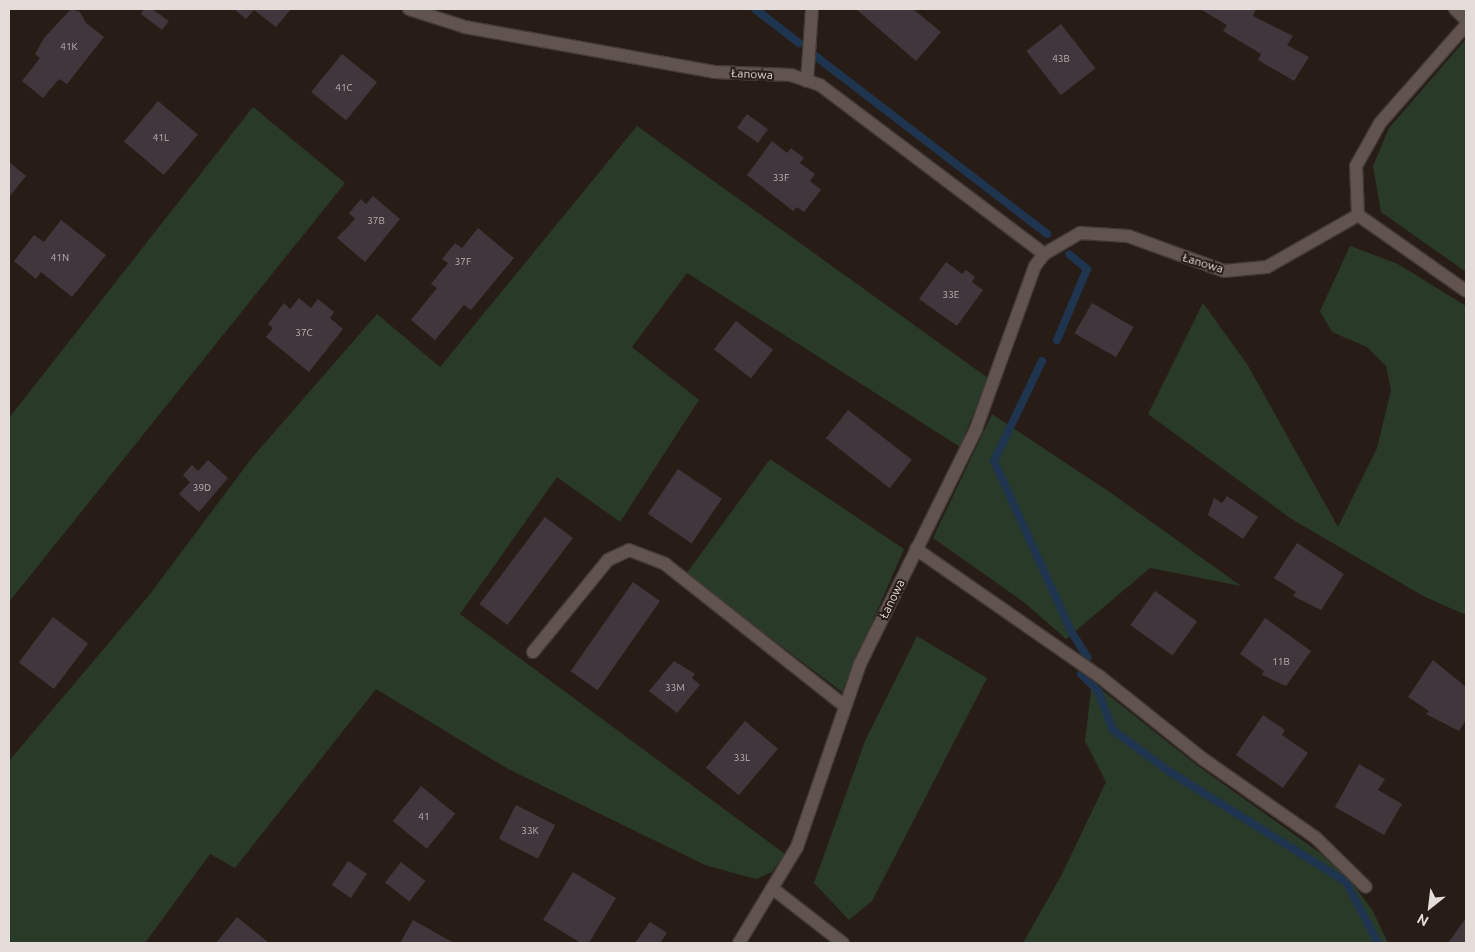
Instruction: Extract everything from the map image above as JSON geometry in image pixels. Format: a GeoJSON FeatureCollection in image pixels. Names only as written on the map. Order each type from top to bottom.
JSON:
{"type":"FeatureCollection","features":[{"type":"Feature","properties":{"kind":"street","name":"Łanowa"},"geometry":{"type":"LineString","coordinates":[[409,9],[465,27],[714,72],[791,75],[820,85],[1044,254]]}},
{"type":"Feature","properties":{"kind":"street"},"geometry":{"type":"LineString","coordinates":[[807,81],[812,9]]}},
{"type":"Feature","properties":{"kind":"street"},"geometry":{"type":"LineString","coordinates":[[1455,9],[1466,20]]}},
{"type":"Feature","properties":{"kind":"street"},"geometry":{"type":"LineString","coordinates":[[1466,25],[1380,123],[1356,166],[1358,215],[1466,291]]}},
{"type":"Feature","properties":{"kind":"street","name":"Łanowa"},"geometry":{"type":"LineString","coordinates":[[739,943],[797,846],[860,664],[976,428],[1035,266],[1044,254],[1080,233],[1128,236],[1224,271],[1267,267],[1358,215]]}},
{"type":"Feature","properties":{"kind":"street"},"geometry":{"type":"LineString","coordinates":[[916,549],[1099,676],[1203,759],[1315,837],[1366,887]]}},
{"type":"Feature","properties":{"kind":"street"},"geometry":{"type":"LineString","coordinates":[[532,652],[608,560],[629,550],[665,564],[845,706]]}},
{"type":"Feature","properties":{"kind":"street"},"geometry":{"type":"LineString","coordinates":[[772,888],[843,943]]}},
{"type":"Feature","properties":{"kind":"green space"},"geometry":{"type":"Polygon","coordinates":[[[1466,39],[1466,272],[1381,212],[1373,166],[1389,128],[1466,39]]]}},
{"type":"Feature","properties":{"kind":"green space"},"geometry":{"type":"Polygon","coordinates":[[[253,107],[345,183],[9,602],[9,418],[253,107]]]}},
{"type":"Feature","properties":{"kind":"green space"},"geometry":{"type":"Polygon","coordinates":[[[637,126],[988,378],[960,447],[687,273],[632,347],[699,400],[620,522],[557,477],[460,614],[785,854],[772,872],[756,879],[705,865],[508,769],[376,689],[235,868],[210,854],[145,943],[9,943],[9,761],[150,594],[251,459],[377,314],[440,367],[637,126]]]}},
{"type":"Feature","properties":{"kind":"green space"},"geometry":{"type":"Polygon","coordinates":[[[1350,246],[1398,264],[1466,306],[1466,615],[1423,596],[1290,518],[1148,414],[1203,303],[1247,364],[1338,527],[1377,448],[1391,390],[1386,366],[1367,347],[1332,332],[1320,311],[1350,246]]]}},
{"type":"Feature","properties":{"kind":"green space"},"geometry":{"type":"Polygon","coordinates":[[[992,414],[1111,493],[1241,586],[1150,568],[1066,639],[1025,603],[933,538],[992,414]]]}},
{"type":"Feature","properties":{"kind":"green space"},"geometry":{"type":"Polygon","coordinates":[[[770,459],[904,549],[842,692],[686,574],[770,459]]]}},
{"type":"Feature","properties":{"kind":"green space"},"geometry":{"type":"Polygon","coordinates":[[[917,636],[987,678],[872,901],[849,920],[814,883],[865,741],[917,636]]]}},
{"type":"Feature","properties":{"kind":"green space"},"geometry":{"type":"Polygon","coordinates":[[[1092,682],[1198,766],[1341,868],[1373,911],[1388,943],[1023,943],[1062,874],[1106,782],[1085,741],[1092,682]]]}},
{"type":"Feature","properties":{"kind":"building"},"geometry":{"type":"Polygon","coordinates":[[[71,9],[80,12],[86,23],[104,37],[67,84],[59,79],[43,98],[22,81],[40,58],[35,54],[44,38],[71,9]]]}},
{"type":"Feature","properties":{"kind":"building"},"geometry":{"type":"Polygon","coordinates":[[[144,9],[152,9],[169,21],[162,30],[141,14],[144,9]]]}},
{"type":"Feature","properties":{"kind":"building"},"geometry":{"type":"Polygon","coordinates":[[[234,9],[291,9],[276,27],[254,10],[246,19],[234,9]]]}},
{"type":"Feature","properties":{"kind":"building"},"geometry":{"type":"Polygon","coordinates":[[[856,9],[913,9],[941,32],[916,61],[856,9]]]}},
{"type":"Feature","properties":{"kind":"building"},"geometry":{"type":"Polygon","coordinates":[[[1200,9],[1256,9],[1253,16],[1293,36],[1287,45],[1309,57],[1294,81],[1258,60],[1261,54],[1223,31],[1227,25],[1200,9]]]}},
{"type":"Feature","properties":{"kind":"building"},"geometry":{"type":"Polygon","coordinates":[[[1061,24],[1095,68],[1061,95],[1026,51],[1061,24]]]}},
{"type":"Feature","properties":{"kind":"building"},"geometry":{"type":"Polygon","coordinates":[[[342,54],[377,82],[346,120],[311,92],[342,54]]]}},
{"type":"Feature","properties":{"kind":"building"},"geometry":{"type":"Polygon","coordinates":[[[158,101],[198,134],[164,175],[124,142],[158,101]]]}},
{"type":"Feature","properties":{"kind":"building"},"geometry":{"type":"Polygon","coordinates":[[[747,114],[768,129],[758,143],[737,128],[747,114]]]}},
{"type":"Feature","properties":{"kind":"building"},"geometry":{"type":"Polygon","coordinates":[[[772,141],[787,153],[791,148],[804,158],[800,163],[815,174],[810,181],[821,190],[804,212],[797,207],[793,211],[747,175],[772,141]]]}},
{"type":"Feature","properties":{"kind":"building"},"geometry":{"type":"Polygon","coordinates":[[[9,162],[26,176],[9,197],[9,162]]]}},
{"type":"Feature","properties":{"kind":"building"},"geometry":{"type":"Polygon","coordinates":[[[373,196],[400,219],[365,262],[337,238],[355,219],[349,213],[361,199],[366,204],[373,196]]]}},
{"type":"Feature","properties":{"kind":"building"},"geometry":{"type":"Polygon","coordinates":[[[61,220],[106,255],[72,297],[41,272],[36,279],[14,261],[34,235],[44,242],[61,220]]]}},
{"type":"Feature","properties":{"kind":"building"},"geometry":{"type":"Polygon","coordinates":[[[478,228],[514,258],[471,310],[464,305],[435,340],[411,320],[437,288],[431,284],[448,263],[442,259],[455,243],[462,248],[478,228]]]}},
{"type":"Feature","properties":{"kind":"building"},"geometry":{"type":"Polygon","coordinates":[[[946,262],[962,274],[966,270],[975,277],[972,282],[983,290],[957,326],[919,299],[946,262]]]}},
{"type":"Feature","properties":{"kind":"building"},"geometry":{"type":"Polygon","coordinates":[[[299,298],[311,308],[318,299],[334,312],[330,318],[343,329],[309,372],[266,337],[273,328],[268,324],[284,303],[290,309],[299,298]]]}},
{"type":"Feature","properties":{"kind":"building"},"geometry":{"type":"Polygon","coordinates":[[[1092,303],[1134,327],[1116,357],[1074,333],[1092,303]]]}},
{"type":"Feature","properties":{"kind":"building"},"geometry":{"type":"Polygon","coordinates":[[[736,321],[773,350],[751,378],[714,349],[736,321]]]}},
{"type":"Feature","properties":{"kind":"building"},"geometry":{"type":"Polygon","coordinates":[[[848,410],[912,460],[890,488],[826,438],[848,410]]]}},
{"type":"Feature","properties":{"kind":"building"},"geometry":{"type":"Polygon","coordinates":[[[208,460],[228,478],[199,512],[179,494],[190,482],[183,475],[192,465],[198,471],[208,460]]]}},
{"type":"Feature","properties":{"kind":"building"},"geometry":{"type":"Polygon","coordinates":[[[678,469],[722,499],[692,543],[648,514],[678,469]]]}},
{"type":"Feature","properties":{"kind":"building"},"geometry":{"type":"Polygon","coordinates":[[[1227,496],[1258,517],[1243,539],[1208,515],[1214,498],[1222,503],[1227,496]]]}},
{"type":"Feature","properties":{"kind":"building"},"geometry":{"type":"Polygon","coordinates":[[[545,517],[573,538],[507,625],[479,604],[545,517]]]}},
{"type":"Feature","properties":{"kind":"building"},"geometry":{"type":"Polygon","coordinates":[[[1297,543],[1344,574],[1321,610],[1293,596],[1296,592],[1274,578],[1297,543]]]}},
{"type":"Feature","properties":{"kind":"building"},"geometry":{"type":"Polygon","coordinates":[[[633,582],[660,601],[598,690],[570,671],[633,582]]]}},
{"type":"Feature","properties":{"kind":"building"},"geometry":{"type":"Polygon","coordinates":[[[1155,591],[1197,622],[1172,656],[1130,625],[1155,591]]]}},
{"type":"Feature","properties":{"kind":"building"},"geometry":{"type":"Polygon","coordinates":[[[53,617],[88,643],[54,689],[19,663],[53,617]]]}},
{"type":"Feature","properties":{"kind":"building"},"geometry":{"type":"Polygon","coordinates":[[[1265,618],[1311,651],[1286,686],[1262,675],[1264,671],[1240,654],[1265,618]]]}},
{"type":"Feature","properties":{"kind":"building"},"geometry":{"type":"Polygon","coordinates":[[[1433,660],[1466,687],[1466,720],[1459,731],[1426,714],[1429,711],[1408,697],[1433,660]]]}},
{"type":"Feature","properties":{"kind":"building"},"geometry":{"type":"Polygon","coordinates":[[[674,661],[695,674],[692,678],[700,685],[677,713],[649,691],[674,661]]]}},
{"type":"Feature","properties":{"kind":"building"},"geometry":{"type":"Polygon","coordinates":[[[1263,715],[1285,730],[1282,735],[1308,753],[1283,788],[1236,755],[1263,715]]]}},
{"type":"Feature","properties":{"kind":"building"},"geometry":{"type":"Polygon","coordinates":[[[745,721],[778,749],[739,795],[706,768],[745,721]]]}},
{"type":"Feature","properties":{"kind":"building"},"geometry":{"type":"Polygon","coordinates":[[[1359,764],[1385,779],[1378,790],[1402,804],[1384,835],[1335,807],[1359,764]]]}},
{"type":"Feature","properties":{"kind":"building"},"geometry":{"type":"Polygon","coordinates":[[[421,786],[455,814],[427,849],[393,821],[421,786]]]}},
{"type":"Feature","properties":{"kind":"building"},"geometry":{"type":"Polygon","coordinates":[[[516,805],[555,825],[538,859],[499,839],[516,805]]]}},
{"type":"Feature","properties":{"kind":"building"},"geometry":{"type":"Polygon","coordinates":[[[348,861],[367,874],[351,898],[332,885],[348,861]]]}},
{"type":"Feature","properties":{"kind":"building"},"geometry":{"type":"Polygon","coordinates":[[[401,862],[425,881],[409,902],[385,882],[401,862]]]}},
{"type":"Feature","properties":{"kind":"building"},"geometry":{"type":"Polygon","coordinates":[[[573,872],[616,898],[589,943],[581,943],[543,920],[573,872]]]}},
{"type":"Feature","properties":{"kind":"building"},"geometry":{"type":"Polygon","coordinates":[[[237,917],[269,943],[216,943],[237,917]]]}},
{"type":"Feature","properties":{"kind":"building"},"geometry":{"type":"Polygon","coordinates":[[[1466,918],[1466,943],[1448,943],[1466,918]]]}},
{"type":"Feature","properties":{"kind":"building"},"geometry":{"type":"Polygon","coordinates":[[[413,920],[454,943],[400,943],[413,920]]]}},
{"type":"Feature","properties":{"kind":"building"},"geometry":{"type":"Polygon","coordinates":[[[650,922],[667,933],[660,943],[635,943],[650,922]]]}},
{"type":"Feature","properties":{"kind":"waterway"},"geometry":{"type":"LineString","coordinates":[[755,9],[799,43]]}},
{"type":"Feature","properties":{"kind":"waterway"},"geometry":{"type":"LineString","coordinates":[[814,55],[1047,234]]}},
{"type":"Feature","properties":{"kind":"waterway"},"geometry":{"type":"LineString","coordinates":[[1057,340],[1087,269],[1069,254]]}},
{"type":"Feature","properties":{"kind":"waterway"},"geometry":{"type":"LineString","coordinates":[[1042,361],[994,461],[1071,631],[1087,657]]}},
{"type":"Feature","properties":{"kind":"waterway"},"geometry":{"type":"LineString","coordinates":[[1081,674],[1098,691],[1113,730],[1170,772],[1346,882],[1378,943]]}}]}
